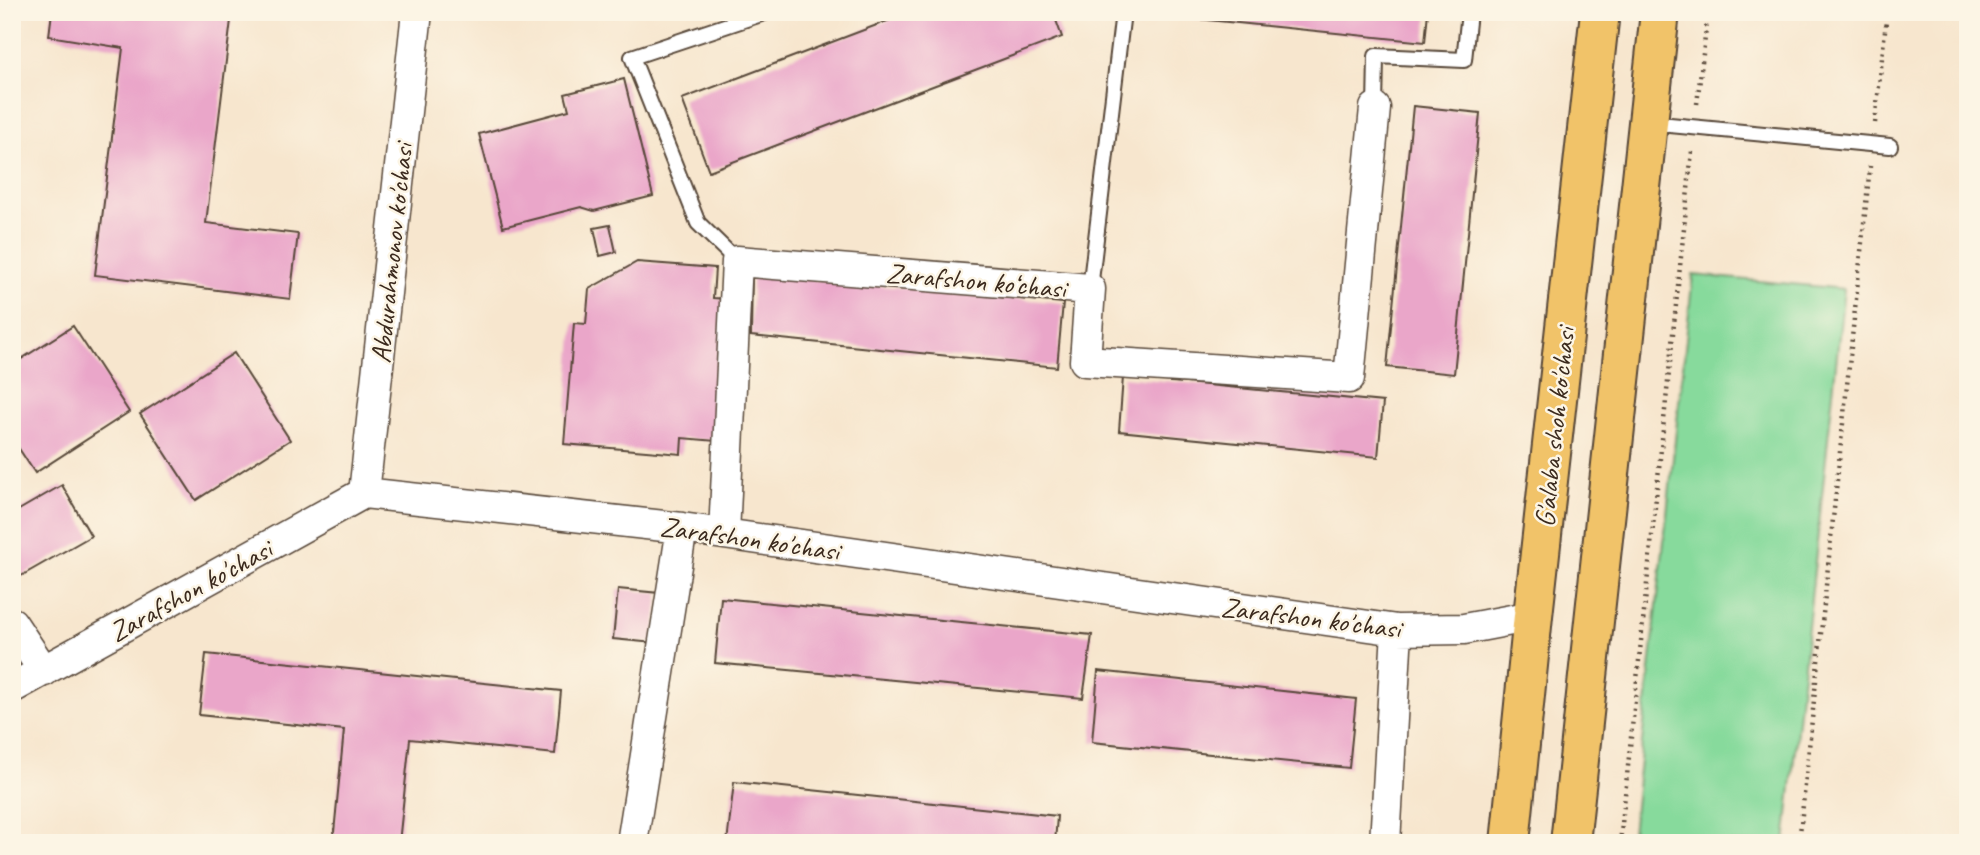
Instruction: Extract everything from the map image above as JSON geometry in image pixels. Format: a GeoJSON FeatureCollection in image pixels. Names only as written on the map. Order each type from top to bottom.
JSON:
{"type":"FeatureCollection","features":[{"type":"Feature","properties":{"kind":"main road","name":"G'alaba shoh ko'chasi"},"geometry":{"type":"LineString","coordinates":[[1510,843],[1600,12]]}},
{"type":"Feature","properties":{"kind":"main road"},"geometry":{"type":"LineString","coordinates":[[1570,843],[1660,12]]}},
{"type":"Feature","properties":{"kind":"street","name":"Abdurahmonov ko'chasi"},"geometry":{"type":"LineString","coordinates":[[364,493],[417,12]]}},
{"type":"Feature","properties":{"kind":"street","name":"Zarafshon ko‘chasi"},"geometry":{"type":"LineString","coordinates":[[737,261],[1090,289],[1085,361],[1349,378],[1375,108]]}},
{"type":"Feature","properties":{"kind":"street"},"geometry":{"type":"LineString","coordinates":[[724,534],[737,261]]}},
{"type":"Feature","properties":{"kind":"street","name":"Zarafshon ko'chasi"},"geometry":{"type":"LineString","coordinates":[[12,688],[364,493],[682,528],[1396,630],[1464,629],[1533,616]]}},
{"type":"Feature","properties":{"kind":"street"},"geometry":{"type":"LineString","coordinates":[[632,843],[682,528]]}},
{"type":"Feature","properties":{"kind":"street"},"geometry":{"type":"LineString","coordinates":[[12,623],[44,671]]}},
{"type":"Feature","properties":{"kind":"street"},"geometry":{"type":"LineString","coordinates":[[1385,843],[1396,630]]}},
{"type":"Feature","properties":{"kind":"lane"},"geometry":{"type":"LineString","coordinates":[[737,261],[698,223],[632,57],[767,12]]}},
{"type":"Feature","properties":{"kind":"lane"},"geometry":{"type":"LineString","coordinates":[[1090,289],[1123,12]]}},
{"type":"Feature","properties":{"kind":"lane"},"geometry":{"type":"LineString","coordinates":[[1375,108],[1376,56],[1464,60],[1469,12]]}},
{"type":"Feature","properties":{"kind":"lane"},"geometry":{"type":"LineString","coordinates":[[1648,123],[1890,146]]}},
{"type":"Feature","properties":{"kind":"path"},"geometry":{"type":"LineString","coordinates":[[1619,843],[1708,12]]}},
{"type":"Feature","properties":{"kind":"path"},"geometry":{"type":"LineString","coordinates":[[1798,843],[1887,12]]}},
{"type":"Feature","properties":{"kind":"green space"},"geometry":{"type":"Polygon","coordinates":[[[1693,275],[1844,289],[1785,843],[1631,843],[1693,275]]]}},
{"type":"Feature","properties":{"kind":"building"},"geometry":{"type":"Polygon","coordinates":[[[52,12],[90,12],[127,18],[128,12],[232,12],[206,223],[298,234],[290,299],[95,275],[123,48],[49,36],[52,12]]]}},
{"type":"Feature","properties":{"kind":"building"},"geometry":{"type":"Polygon","coordinates":[[[911,12],[1053,12],[1062,37],[709,171],[682,99],[911,12]]]}},
{"type":"Feature","properties":{"kind":"building"},"geometry":{"type":"Polygon","coordinates":[[[1169,12],[1428,12],[1425,42],[1169,16],[1169,12]]]}},
{"type":"Feature","properties":{"kind":"building"},"geometry":{"type":"Polygon","coordinates":[[[624,79],[653,196],[594,211],[581,207],[503,227],[479,134],[569,110],[565,94],[624,79]]]}},
{"type":"Feature","properties":{"kind":"building"},"geometry":{"type":"Polygon","coordinates":[[[1413,106],[1480,113],[1454,374],[1387,367],[1413,106]]]}},
{"type":"Feature","properties":{"kind":"building"},"geometry":{"type":"Polygon","coordinates":[[[610,225],[616,252],[600,256],[594,228],[610,225]]]}},
{"type":"Feature","properties":{"kind":"building"},"geometry":{"type":"Polygon","coordinates":[[[637,262],[715,268],[713,298],[728,299],[716,441],[682,438],[681,454],[564,444],[574,323],[586,324],[589,289],[637,262]]]}},
{"type":"Feature","properties":{"kind":"building"},"geometry":{"type":"Polygon","coordinates":[[[752,274],[1063,303],[1057,367],[751,336],[752,274]]]}},
{"type":"Feature","properties":{"kind":"building"},"geometry":{"type":"Polygon","coordinates":[[[73,326],[129,412],[35,473],[12,438],[12,365],[73,326]]]}},
{"type":"Feature","properties":{"kind":"building"},"geometry":{"type":"Polygon","coordinates":[[[234,353],[290,440],[196,500],[140,414],[234,353]]]}},
{"type":"Feature","properties":{"kind":"building"},"geometry":{"type":"Polygon","coordinates":[[[1123,377],[1383,402],[1378,457],[1119,431],[1123,377]]]}},
{"type":"Feature","properties":{"kind":"building"},"geometry":{"type":"Polygon","coordinates":[[[62,485],[91,536],[14,580],[12,514],[62,485]]]}},
{"type":"Feature","properties":{"kind":"building"},"geometry":{"type":"Polygon","coordinates":[[[618,589],[659,593],[654,643],[613,639],[618,589]]]}},
{"type":"Feature","properties":{"kind":"building"},"geometry":{"type":"Polygon","coordinates":[[[721,598],[1092,635],[1083,698],[715,663],[721,598]]]}},
{"type":"Feature","properties":{"kind":"building"},"geometry":{"type":"Polygon","coordinates":[[[206,654],[561,691],[555,754],[410,739],[399,843],[333,843],[344,730],[199,715],[206,654]]]}},
{"type":"Feature","properties":{"kind":"building"},"geometry":{"type":"Polygon","coordinates":[[[1098,671],[1356,699],[1349,768],[1092,742],[1098,671]]]}},
{"type":"Feature","properties":{"kind":"building"},"geometry":{"type":"Polygon","coordinates":[[[734,782],[1057,816],[1055,843],[727,843],[734,782]]]}}]}
